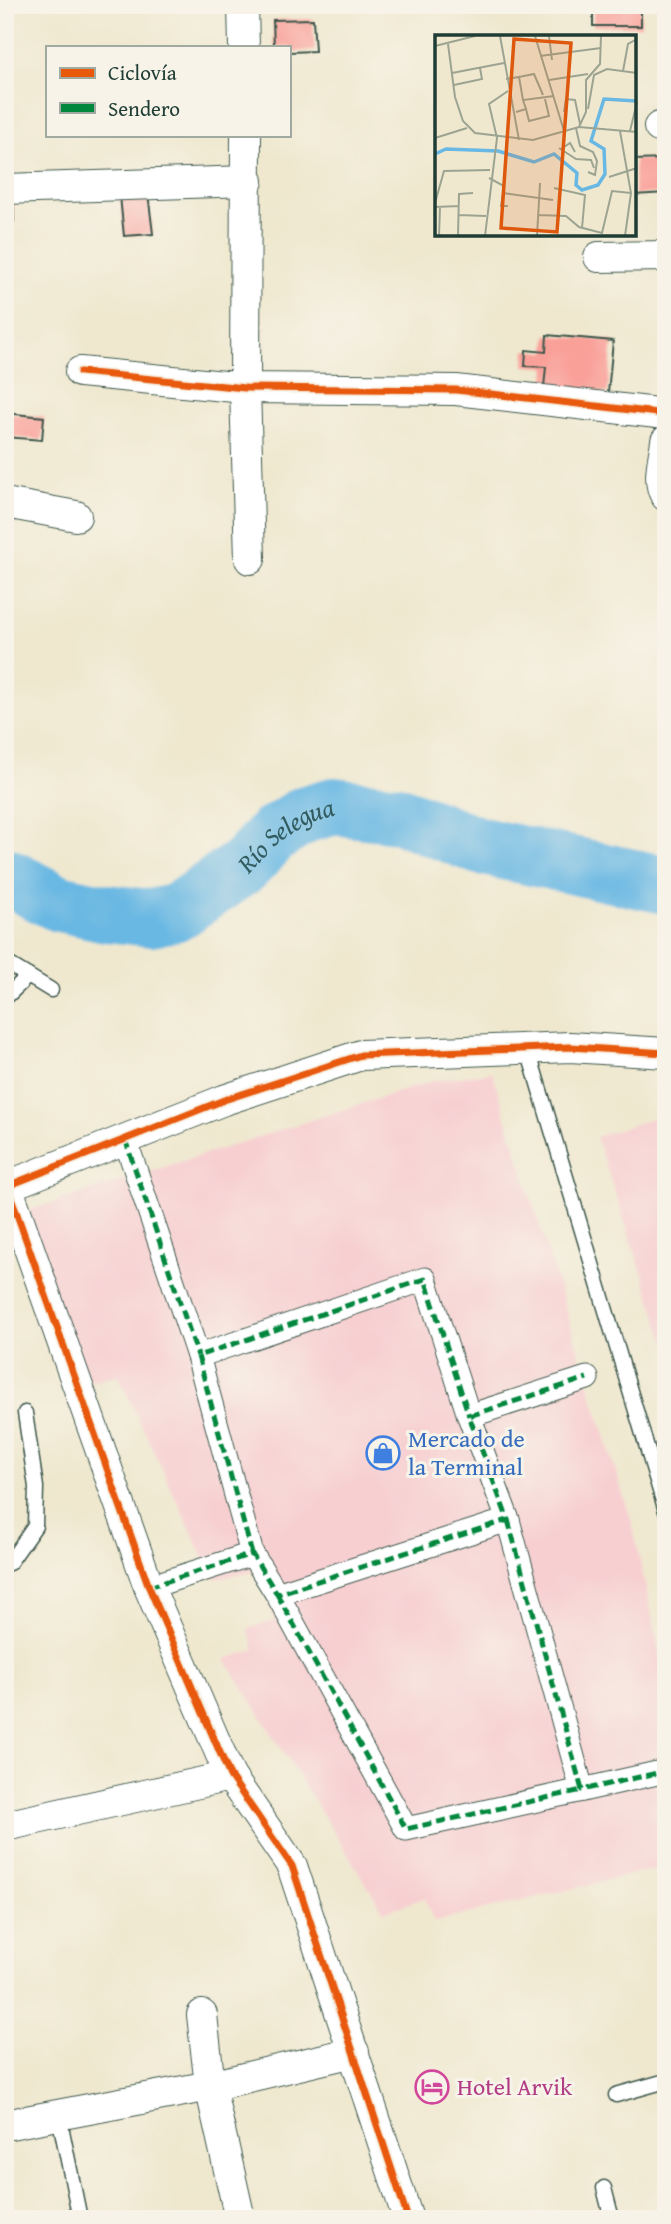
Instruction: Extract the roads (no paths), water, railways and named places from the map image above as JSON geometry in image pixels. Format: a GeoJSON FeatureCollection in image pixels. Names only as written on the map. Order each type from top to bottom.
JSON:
{"type":"FeatureCollection","features":[{"type":"Feature","properties":{"kind":"street"},"geometry":{"type":"LineString","coordinates":[[243,5],[244,46]]}},
{"type":"Feature","properties":{"kind":"street"},"geometry":{"type":"LineString","coordinates":[[246,136],[245,388],[250,559]]}},
{"type":"Feature","properties":{"kind":"street"},"geometry":{"type":"LineString","coordinates":[[5,189],[247,181]]}},
{"type":"Feature","properties":{"kind":"street"},"geometry":{"type":"LineString","coordinates":[[599,257],[666,256]]}},
{"type":"Feature","properties":{"kind":"street"},"geometry":{"type":"LineString","coordinates":[[80,372],[245,388],[456,390],[666,414]]}},
{"type":"Feature","properties":{"kind":"street"},"geometry":{"type":"LineString","coordinates":[[666,441],[661,483],[666,496]]}},
{"type":"Feature","properties":{"kind":"street"},"geometry":{"type":"LineString","coordinates":[[5,503],[76,516]]}},
{"type":"Feature","properties":{"kind":"street"},"geometry":{"type":"LineString","coordinates":[[408,2219],[292,1866],[230,1776],[149,1587],[6,1187],[224,1100],[361,1055],[570,1046],[666,1053]]}},
{"type":"Feature","properties":{"kind":"street"},"geometry":{"type":"LineString","coordinates":[[125,1139],[198,1356],[252,1554],[277,1594],[406,1829],[666,1771]]}},
{"type":"Feature","properties":{"kind":"street"},"geometry":{"type":"LineString","coordinates":[[198,1356],[425,1279],[469,1416],[508,1520],[582,1790]]}},
{"type":"Feature","properties":{"kind":"street"},"geometry":{"type":"LineString","coordinates":[[469,1416],[587,1378]]}},
{"type":"Feature","properties":{"kind":"street"},"geometry":{"type":"LineString","coordinates":[[277,1594],[508,1520]]}},
{"type":"Feature","properties":{"kind":"street"},"geometry":{"type":"LineString","coordinates":[[149,1587],[252,1554]]}},
{"type":"Feature","properties":{"kind":"street"},"geometry":{"type":"LineString","coordinates":[[5,1826],[230,1776]]}},
{"type":"Feature","properties":{"kind":"street"},"geometry":{"type":"LineString","coordinates":[[202,2015],[210,2086],[240,2219]]}},
{"type":"Feature","properties":{"kind":"street"},"geometry":{"type":"LineString","coordinates":[[5,2125],[210,2086],[354,2052]]}},
{"type":"Feature","properties":{"kind":"lane"},"geometry":{"type":"LineString","coordinates":[[5,962],[51,990]]}},
{"type":"Feature","properties":{"kind":"lane"},"geometry":{"type":"LineString","coordinates":[[5,998],[28,976]]}},
{"type":"Feature","properties":{"kind":"lane"},"geometry":{"type":"LineString","coordinates":[[527,1048],[666,1511]]}},
{"type":"Feature","properties":{"kind":"lane"},"geometry":{"type":"LineString","coordinates":[[5,1564],[9,1563],[35,1526],[36,1487],[25,1413]]}},
{"type":"Feature","properties":{"kind":"lane"},"geometry":{"type":"LineString","coordinates":[[616,2095],[666,2081]]}},
{"type":"Feature","properties":{"kind":"lane"},"geometry":{"type":"LineString","coordinates":[[59,2116],[80,2219]]}},
{"type":"Feature","properties":{"kind":"lane"},"geometry":{"type":"LineString","coordinates":[[604,2189],[612,2219]]}},
{"type":"Feature","properties":{"kind":"waterway","name":"Río Selegua"},"geometry":{"type":"LineString","coordinates":[[5,876],[59,903],[106,913],[151,918],[177,912],[245,865],[273,835],[306,814],[334,806],[397,814],[480,846],[666,885]]}},
{"type":"Feature","properties":{"kind":"place","name":"Mercado de la Terminal"},"geometry":{"type":"Point","coordinates":[383,1453]}},
{"type":"Feature","properties":{"kind":"place","name":"Hotel Arvik"},"geometry":{"type":"Point","coordinates":[432,2087]}}]}
